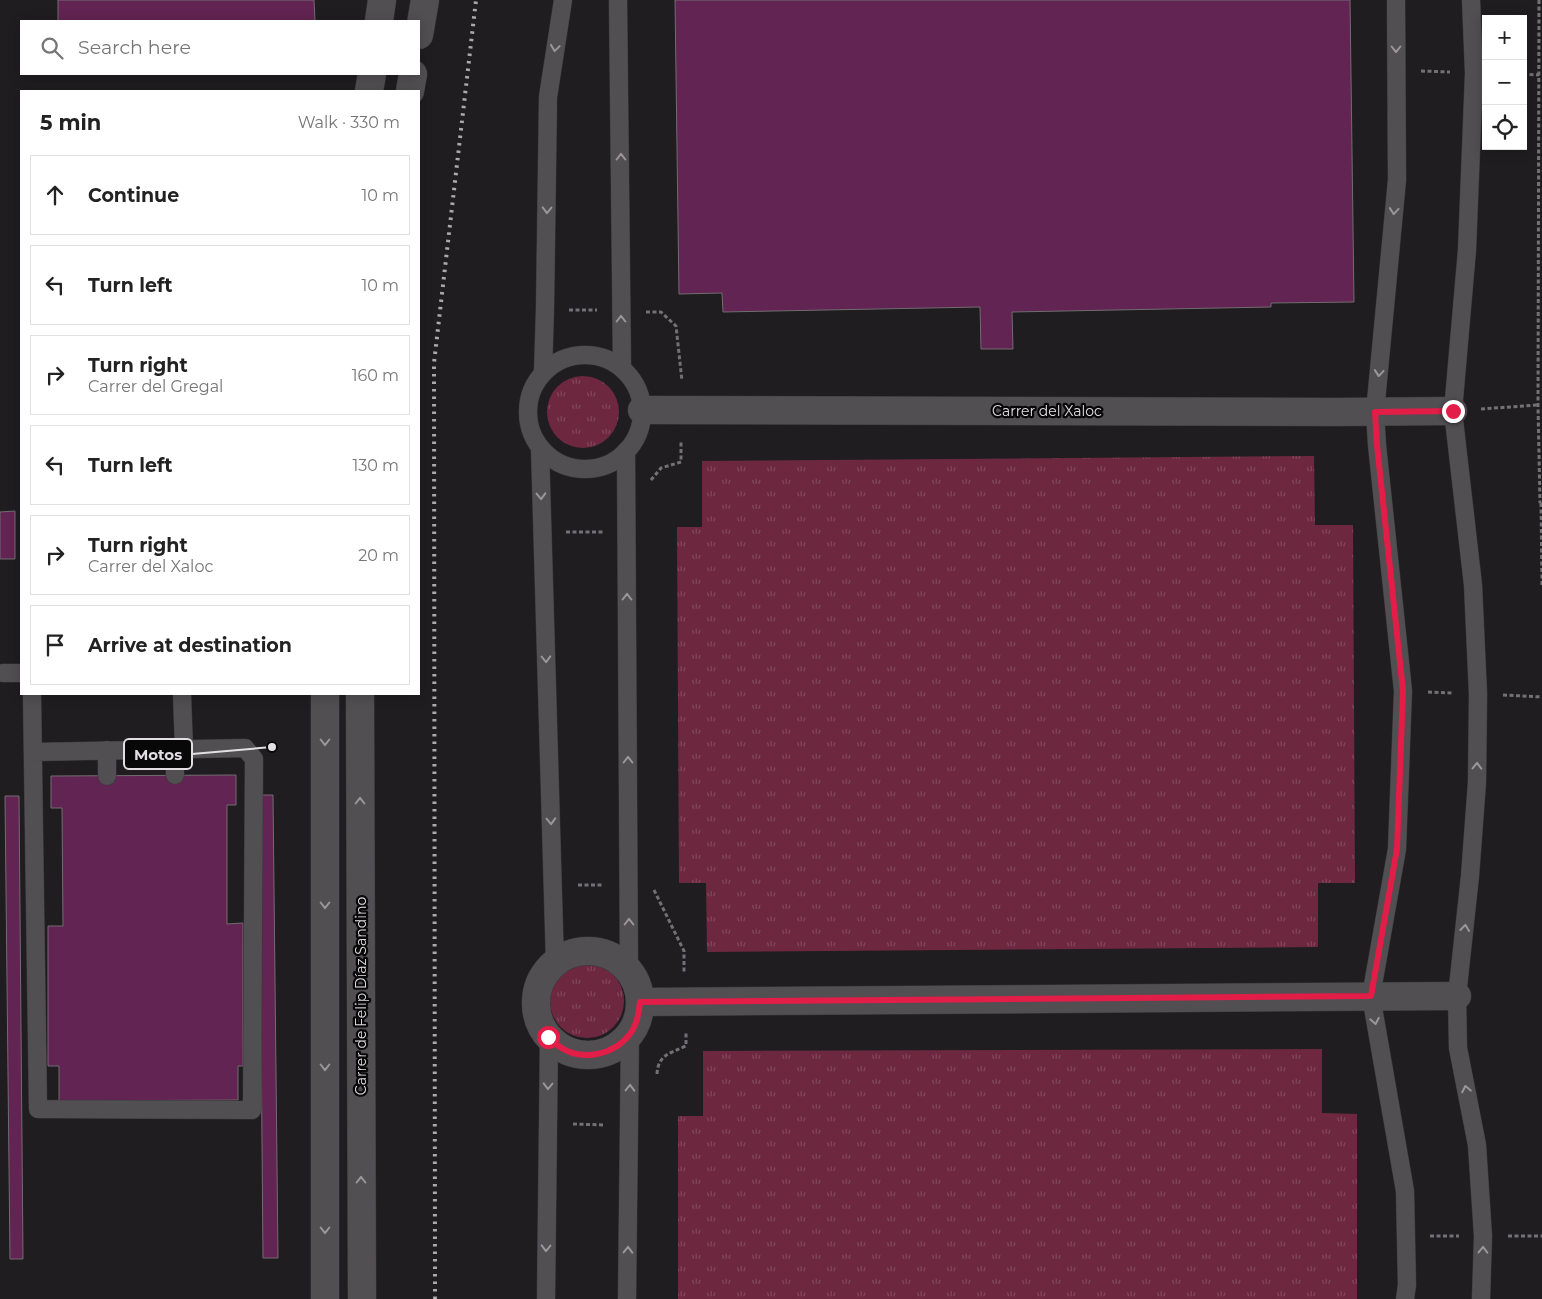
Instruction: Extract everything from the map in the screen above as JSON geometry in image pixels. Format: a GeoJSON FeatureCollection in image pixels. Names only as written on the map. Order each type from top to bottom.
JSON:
{"type":"FeatureCollection","features":[{"type":"Feature","properties":{"kind":"street"},"geometry":{"type":"LineString","coordinates":[[379,20],[382,0]]}},
{"type":"Feature","properties":{"kind":"street"},"geometry":{"type":"LineString","coordinates":[[420,29],[425,0]]}},
{"type":"Feature","properties":{"kind":"street"},"geometry":{"type":"LineString","coordinates":[[369,90],[372,75]]}},
{"type":"Feature","properties":{"kind":"street"},"geometry":{"type":"LineString","coordinates":[[410,90],[413,75]]}},
{"type":"Feature","properties":{"kind":"street","name":"Carrer del Xaloc"},"geometry":{"type":"LineString","coordinates":[[642,410],[1453,411]]}},
{"type":"Feature","properties":{"kind":"street"},"geometry":{"type":"LineString","coordinates":[[325,695],[325,1299]]}},
{"type":"Feature","properties":{"kind":"street","name":"Carrer de Felip Díaz Sandino"},"geometry":{"type":"LineString","coordinates":[[360,695],[362,1299]]}},
{"type":"Feature","properties":{"kind":"street"},"geometry":{"type":"LineString","coordinates":[[585,951],[602,953],[617,960],[629,971],[637,986],[640,1002],[638,1018],[630,1034],[619,1045],[605,1052],[590,1055],[574,1054],[560,1047],[548,1037],[540,1023],[536,1007],[538,991],[544,976],[555,964],[569,955],[585,951]]}},
{"type":"Feature","properties":{"kind":"street"},"geometry":{"type":"LineString","coordinates":[[640,1002],[1457,996]]}},
{"type":"Feature","properties":{"kind":"lane"},"geometry":{"type":"LineString","coordinates":[[543,372],[548,97],[562,0]]}},
{"type":"Feature","properties":{"kind":"lane"},"geometry":{"type":"LineString","coordinates":[[618,0],[622,368]]}},
{"type":"Feature","properties":{"kind":"lane"},"geometry":{"type":"LineString","coordinates":[[1396,0],[1397,180],[1375,412],[1403,691],[1397,849],[1371,996],[1405,1191],[1407,1285],[1405,1299]]}},
{"type":"Feature","properties":{"kind":"lane"},"geometry":{"type":"LineString","coordinates":[[1471,0],[1474,73],[1467,250],[1453,411],[1473,585],[1478,694],[1476,792],[1470,876],[1457,996],[1458,1048],[1477,1145],[1483,1236],[1481,1299]]}},
{"type":"Feature","properties":{"kind":"lane"},"geometry":{"type":"LineString","coordinates":[[590,354],[608,359],[622,368],[636,387],[642,410],[641,425],[635,439],[626,451],[610,463],[592,469],[572,468],[554,461],[540,448],[531,434],[528,418],[528,401],[534,386],[543,372],[557,362],[573,355],[590,354]]}},
{"type":"Feature","properties":{"kind":"lane"},"geometry":{"type":"LineString","coordinates":[[540,448],[555,964]]}},
{"type":"Feature","properties":{"kind":"lane"},"geometry":{"type":"LineString","coordinates":[[626,451],[629,971]]}},
{"type":"Feature","properties":{"kind":"lane"},"geometry":{"type":"LineString","coordinates":[[3,672],[20,673]]}},
{"type":"Feature","properties":{"kind":"lane"},"geometry":{"type":"LineString","coordinates":[[32,695],[38,1109],[107,1105],[176,1105],[252,1110],[254,759],[245,748],[33,752]]}},
{"type":"Feature","properties":{"kind":"lane"},"geometry":{"type":"LineString","coordinates":[[175,775],[180,749],[182,695]]}},
{"type":"Feature","properties":{"kind":"lane"},"geometry":{"type":"LineString","coordinates":[[107,750],[107,776]]}},
{"type":"Feature","properties":{"kind":"lane"},"geometry":{"type":"LineString","coordinates":[[627,1299],[630,1034]]}},
{"type":"Feature","properties":{"kind":"lane"},"geometry":{"type":"LineString","coordinates":[[546,1299],[548,1037]]}},
{"type":"Feature","properties":{"kind":"path"},"geometry":{"type":"LineString","coordinates":[[1539,0],[1538,405],[1542,587]]}},
{"type":"Feature","properties":{"kind":"path"},"geometry":{"type":"LineString","coordinates":[[1396,70],[1474,73]]}},
{"type":"Feature","properties":{"kind":"path"},"geometry":{"type":"LineString","coordinates":[[1527,74],[1539,75]]}},
{"type":"Feature","properties":{"kind":"path"},"geometry":{"type":"LineString","coordinates":[[1453,411],[1538,405]]}},
{"type":"Feature","properties":{"kind":"path"},"geometry":{"type":"LineString","coordinates":[[548,1124],[629,1125]]}},
{"type":"Feature","properties":{"kind":"green space"},"geometry":{"type":"Polygon","coordinates":[[[590,376],[609,386],[617,398],[619,412],[617,426],[609,438],[597,446],[576,448],[557,438],[549,426],[547,405],[557,386],[569,378],[590,376]]]}},
{"type":"Feature","properties":{"kind":"green space"},"geometry":{"type":"Polygon","coordinates":[[[1314,456],[1315,525],[1353,525],[1355,883],[1318,883],[1318,947],[707,952],[706,883],[679,883],[677,527],[702,527],[702,461],[1314,456]]]}},
{"type":"Feature","properties":{"kind":"green space"},"geometry":{"type":"Polygon","coordinates":[[[587,964],[608,970],[618,980],[624,1001],[618,1022],[608,1032],[587,1038],[566,1032],[556,1022],[550,1001],[556,980],[566,970],[587,964]]]}},
{"type":"Feature","properties":{"kind":"green space"},"geometry":{"type":"Polygon","coordinates":[[[1322,1049],[1322,1113],[1357,1114],[1357,1299],[678,1299],[678,1116],[703,1116],[703,1051],[1322,1049]]]}},
{"type":"Feature","properties":{"kind":"building"},"geometry":{"type":"Polygon","coordinates":[[[58,0],[314,0],[315,20],[58,20],[58,0]]]}},
{"type":"Feature","properties":{"kind":"building"},"geometry":{"type":"Polygon","coordinates":[[[675,0],[1350,0],[1354,302],[1271,303],[1271,307],[1012,312],[1013,349],[981,349],[980,307],[723,312],[722,293],[679,294],[675,0]]]}},
{"type":"Feature","properties":{"kind":"building"},"geometry":{"type":"Polygon","coordinates":[[[15,511],[15,559],[0,559],[0,512],[15,511]]]}},
{"type":"Feature","properties":{"kind":"building"},"geometry":{"type":"Polygon","coordinates":[[[236,775],[236,805],[227,805],[227,924],[243,923],[243,1066],[238,1066],[238,1100],[59,1101],[59,1066],[48,1066],[48,926],[63,926],[62,808],[51,808],[51,776],[236,775]]]}},
{"type":"Feature","properties":{"kind":"building"},"geometry":{"type":"Polygon","coordinates":[[[259,795],[273,795],[278,1258],[263,1258],[259,795]]]}},
{"type":"Feature","properties":{"kind":"building"},"geometry":{"type":"Polygon","coordinates":[[[5,796],[19,796],[23,1259],[10,1259],[5,796]]]}},
{"type":"Feature","properties":{"kind":"railway"},"geometry":{"type":"LineString","coordinates":[[435,1299],[434,363],[476,0]]}},
{"type":"Feature","properties":{"kind":"place","name":"Motos"},"geometry":{"type":"Point","coordinates":[272,747]}},
{"type":"Feature","properties":{"kind":"route"},"geometry":{"type":"LineString","coordinates":[[548,1037],[560,1047],[574,1054],[590,1055],[605,1052],[619,1045],[630,1034],[638,1018],[640,1002],[1371,996],[1397,849],[1403,691],[1375,412],[1453,411]]}}]}
